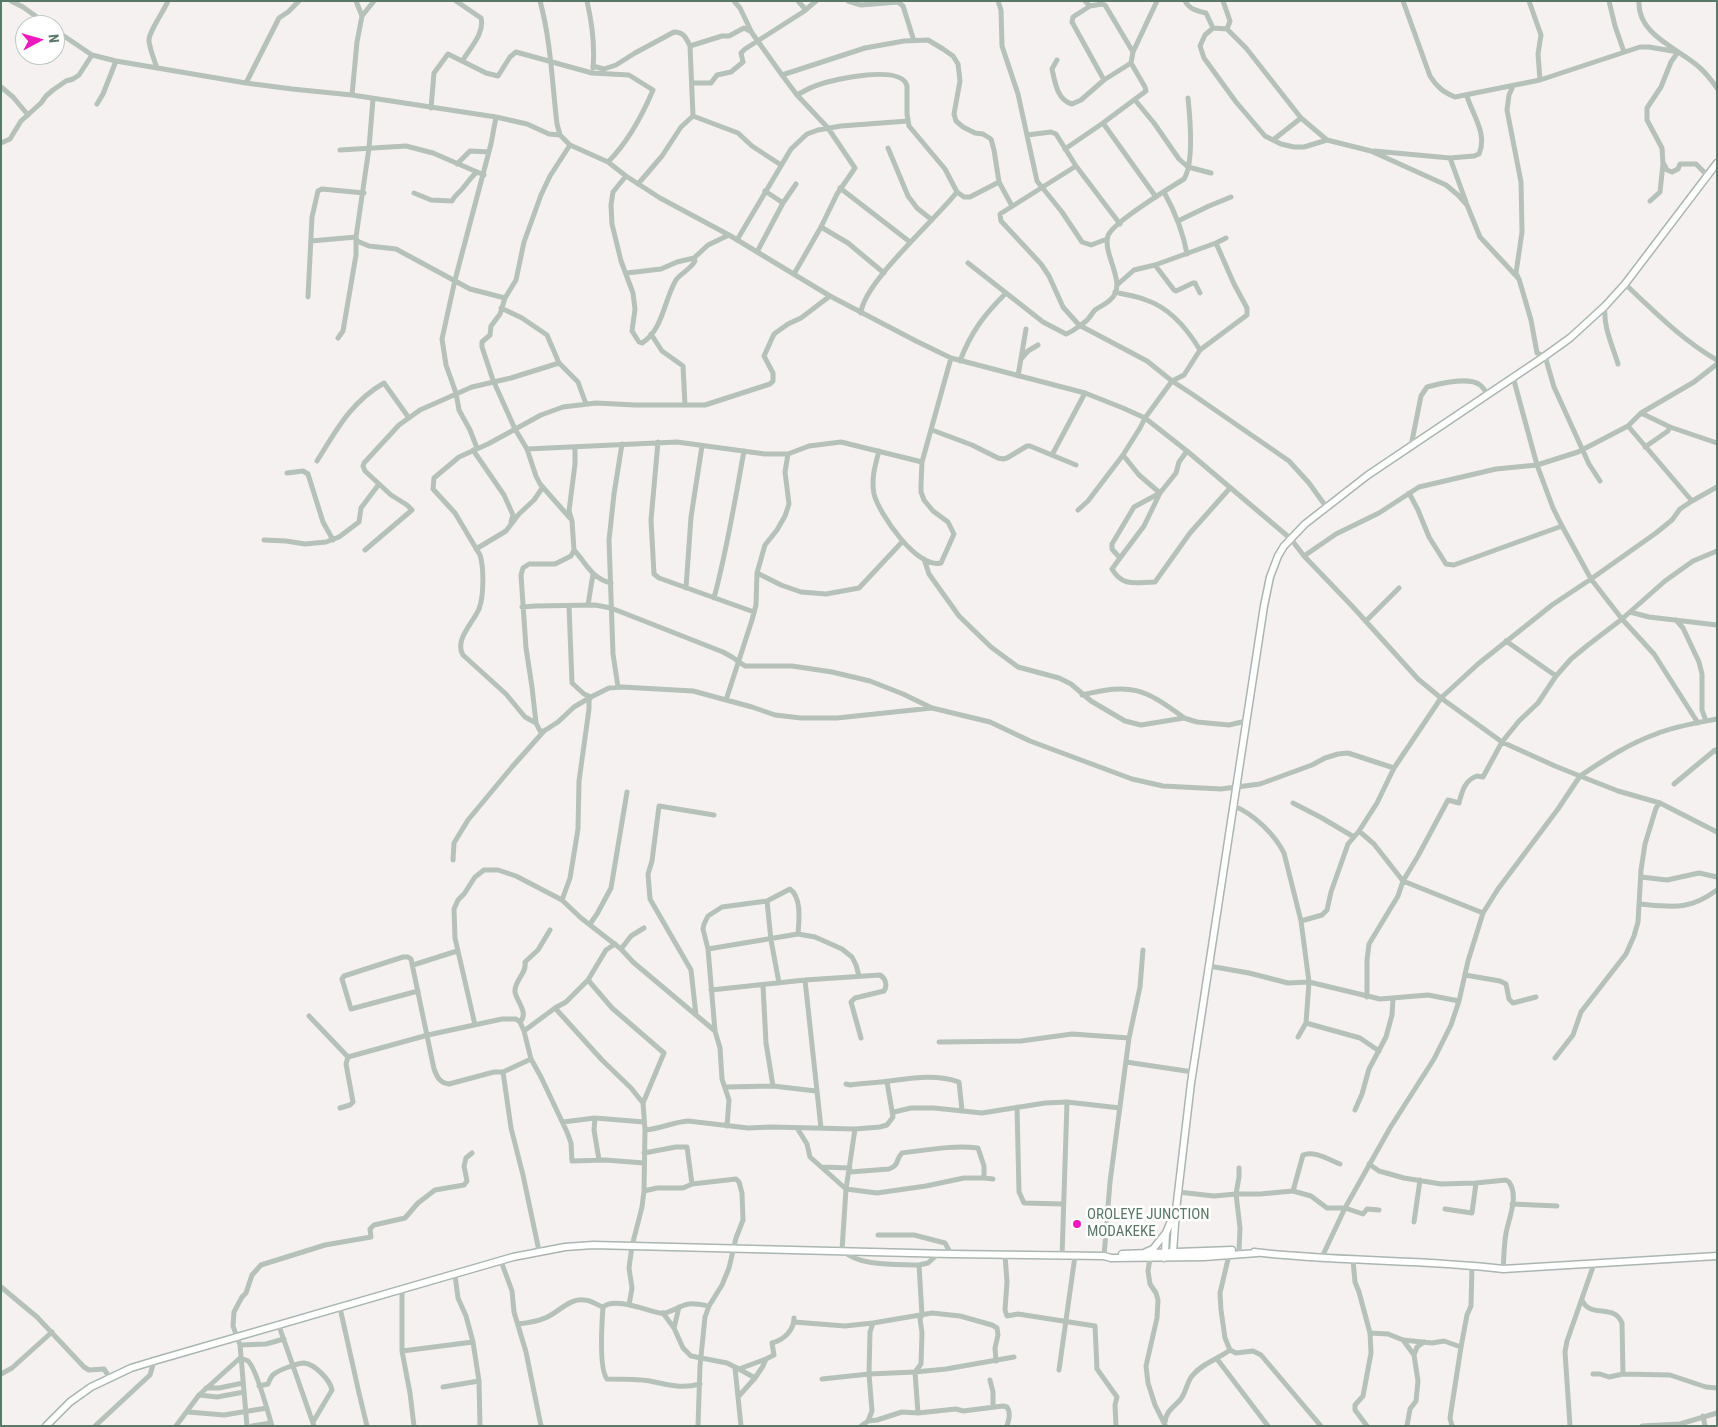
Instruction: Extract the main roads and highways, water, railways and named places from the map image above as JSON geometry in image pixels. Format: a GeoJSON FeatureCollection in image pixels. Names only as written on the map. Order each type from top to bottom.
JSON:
{"type":"FeatureCollection","features":[{"type":"Feature","properties":{"kind":"main road"},"geometry":{"type":"LineString","coordinates":[[1169,1256],[1174,1241],[1193,1072],[1246,720],[1264,606],[1270,577],[1278,556],[1290,539],[1305,524],[1368,475],[1570,338],[1605,306],[1625,284],[1717,163]]}},
{"type":"Feature","properties":{"kind":"main road"},"geometry":{"type":"LineString","coordinates":[[1142,1253],[1153,1249],[1166,1233],[1176,1210]]}},
{"type":"Feature","properties":{"kind":"main road"},"geometry":{"type":"LineString","coordinates":[[1166,1233],[1169,1256]]}},
{"type":"Feature","properties":{"kind":"main road"},"geometry":{"type":"LineString","coordinates":[[1174,1241],[1184,1250],[1196,1252]]}},
{"type":"Feature","properties":{"kind":"main road"},"geometry":{"type":"LineString","coordinates":[[46,1426],[70,1402],[91,1387],[154,1361],[279,1326],[402,1288],[539,1251],[565,1246],[842,1250],[1062,1257],[1142,1253],[1169,1256],[1258,1253]]}},
{"type":"Feature","properties":{"kind":"main road"},"geometry":{"type":"LineString","coordinates":[[1104,1256],[1111,1258],[1150,1258],[1196,1252],[1239,1250],[1353,1260],[1503,1269],[1717,1256]]}},
{"type":"Feature","properties":{"kind":"place","name":"OROLEYE JUNCTION MODAKEKE"},"geometry":{"type":"Point","coordinates":[1077,1224]}}]}
